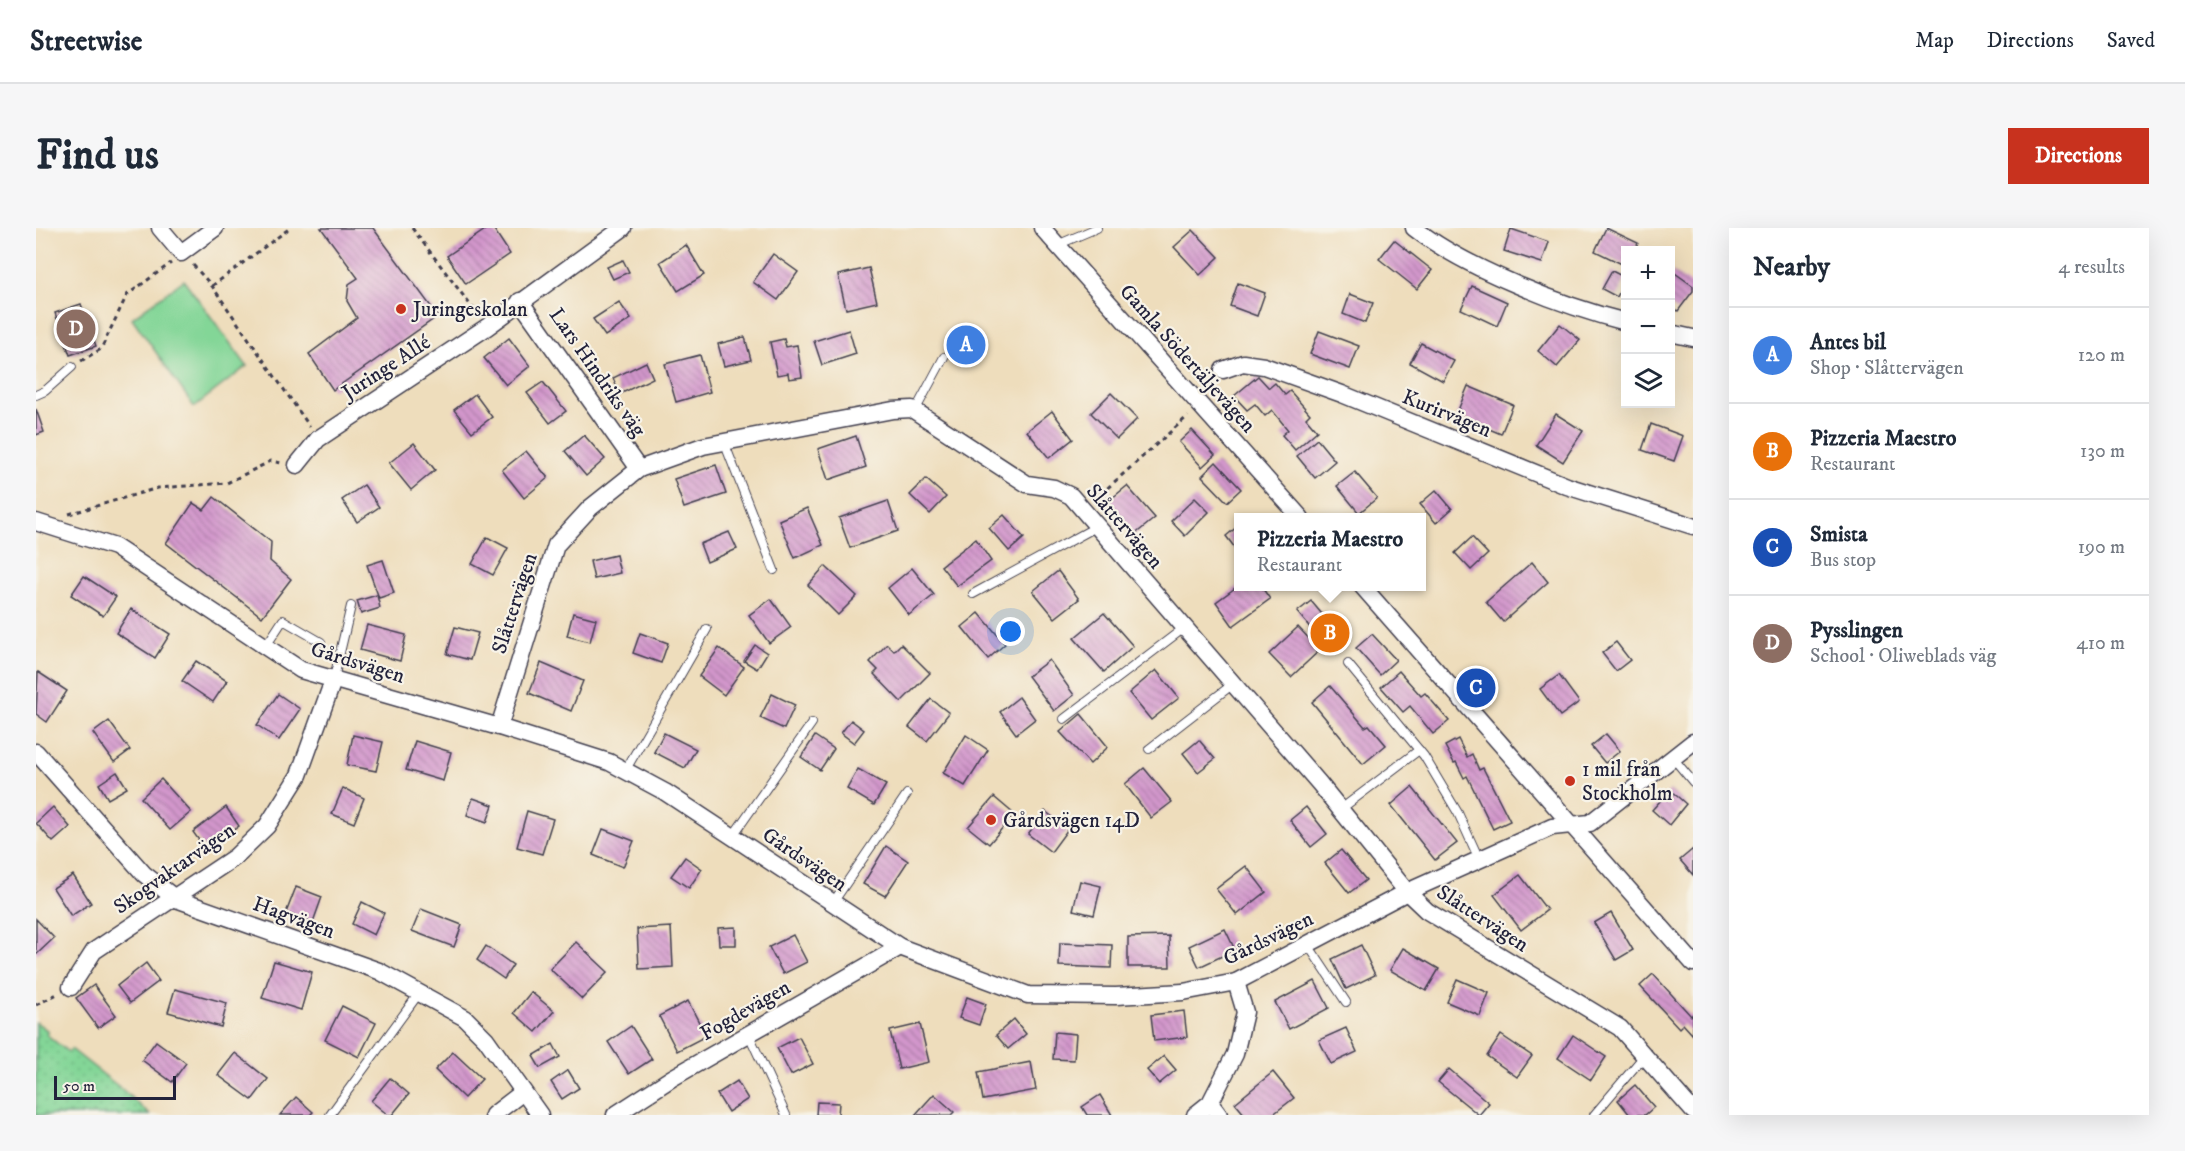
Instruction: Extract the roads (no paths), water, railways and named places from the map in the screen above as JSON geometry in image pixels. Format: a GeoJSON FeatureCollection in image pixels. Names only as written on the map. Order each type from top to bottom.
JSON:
{"type":"FeatureCollection","features":[{"type":"Feature","properties":{"kind":"street"},"geometry":{"type":"LineString","coordinates":[[160,228],[181,253],[216,228]]}},
{"type":"Feature","properties":{"kind":"street","name":"Juringe Allé"},"geometry":{"type":"LineString","coordinates":[[297,465],[318,439],[487,327],[623,228]]}},
{"type":"Feature","properties":{"kind":"street","name":"Gamla Södertäljevägen"},"geometry":{"type":"LineString","coordinates":[[1042,228],[1297,513]]}},
{"type":"Feature","properties":{"kind":"street"},"geometry":{"type":"LineString","coordinates":[[1414,228],[1436,244],[1525,287],[1601,316],[1621,321]]}},
{"type":"Feature","properties":{"kind":"street","name":"Lars Hindriks väg"},"geometry":{"type":"LineString","coordinates":[[520,302],[639,469]]}},
{"type":"Feature","properties":{"kind":"street"},"geometry":{"type":"LineString","coordinates":[[1675,334],[1693,338]]}},
{"type":"Feature","properties":{"kind":"street","name":"Kurirvägen"},"geometry":{"type":"LineString","coordinates":[[1223,370],[1243,363],[1264,366],[1342,394],[1567,486],[1693,525]]}},
{"type":"Feature","properties":{"kind":"street","name":"Slåttervägen"},"geometry":{"type":"LineString","coordinates":[[499,727],[556,545],[590,508],[639,469],[703,446],[893,410],[915,411],[1027,484],[1054,488],[1071,496],[1341,809],[1407,892],[1427,911],[1620,1028],[1693,1111]]}},
{"type":"Feature","properties":{"kind":"street","name":"Gårdsvägen"},"geometry":{"type":"LineString","coordinates":[[37,522],[115,547],[301,670],[499,727],[609,762],[665,792],[832,904],[900,946],[1028,995],[1127,996],[1183,992],[1236,982],[1407,892],[1479,859],[1552,827],[1590,823],[1693,742]]}},
{"type":"Feature","properties":{"kind":"street"},"geometry":{"type":"LineString","coordinates":[[1366,591],[1693,963]]}},
{"type":"Feature","properties":{"kind":"street","name":"Skogvaktarvägen"},"geometry":{"type":"LineString","coordinates":[[71,987],[94,951],[176,899],[235,857],[267,826],[299,775],[334,678]]}},
{"type":"Feature","properties":{"kind":"street","name":"Hagvägen"},"geometry":{"type":"LineString","coordinates":[[36,752],[144,874],[176,899],[379,971],[465,1018],[479,1032],[540,1115]]}},
{"type":"Feature","properties":{"kind":"street","name":"Fogdevägen"},"geometry":{"type":"LineString","coordinates":[[615,1115],[672,1078],[900,946]]}},
{"type":"Feature","properties":{"kind":"street"},"geometry":{"type":"LineString","coordinates":[[1195,1115],[1215,1109],[1235,1054],[1245,1012],[1236,982]]}},
{"type":"Feature","properties":{"kind":"street"},"geometry":{"type":"LineString","coordinates":[[493,1115],[523,1092]]}},
{"type":"Feature","properties":{"kind":"lane"},"geometry":{"type":"LineString","coordinates":[[1057,245],[1097,228]]}},
{"type":"Feature","properties":{"kind":"lane"},"geometry":{"type":"LineString","coordinates":[[915,411],[944,357]]}},
{"type":"Feature","properties":{"kind":"lane"},"geometry":{"type":"LineString","coordinates":[[36,395],[45,392],[72,367]]}},
{"type":"Feature","properties":{"kind":"lane"},"geometry":{"type":"LineString","coordinates":[[724,442],[774,570]]}},
{"type":"Feature","properties":{"kind":"lane"},"geometry":{"type":"LineString","coordinates":[[972,594],[1096,527]]}},
{"type":"Feature","properties":{"kind":"lane"},"geometry":{"type":"LineString","coordinates":[[334,678],[351,606]]}},
{"type":"Feature","properties":{"kind":"lane"},"geometry":{"type":"LineString","coordinates":[[266,646],[283,620],[321,642]]}},
{"type":"Feature","properties":{"kind":"lane"},"geometry":{"type":"LineString","coordinates":[[1065,719],[1184,628]]}},
{"type":"Feature","properties":{"kind":"lane"},"geometry":{"type":"LineString","coordinates":[[625,771],[707,629]]}},
{"type":"Feature","properties":{"kind":"lane"},"geometry":{"type":"LineString","coordinates":[[1348,664],[1419,750],[1458,813],[1479,859]]}},
{"type":"Feature","properties":{"kind":"lane"},"geometry":{"type":"LineString","coordinates":[[1149,749],[1233,684]]}},
{"type":"Feature","properties":{"kind":"lane"},"geometry":{"type":"LineString","coordinates":[[732,837],[812,723]]}},
{"type":"Feature","properties":{"kind":"lane"},"geometry":{"type":"LineString","coordinates":[[1341,809],[1419,750]]}},
{"type":"Feature","properties":{"kind":"lane"},"geometry":{"type":"LineString","coordinates":[[1673,758],[1693,782]]}},
{"type":"Feature","properties":{"kind":"lane"},"geometry":{"type":"LineString","coordinates":[[832,904],[907,794]]}},
{"type":"Feature","properties":{"kind":"lane"},"geometry":{"type":"LineString","coordinates":[[1308,945],[1346,1002]]}},
{"type":"Feature","properties":{"kind":"lane"},"geometry":{"type":"LineString","coordinates":[[330,1115],[420,992]]}},
{"type":"Feature","properties":{"kind":"lane"},"geometry":{"type":"LineString","coordinates":[[749,1035],[786,1115]]}},
{"type":"Feature","properties":{"kind":"lane"},"geometry":{"type":"LineString","coordinates":[[1594,1115],[1644,1056]]}},
{"type":"Feature","properties":{"kind":"place","name":"Juringeskolan"},"geometry":{"type":"Point","coordinates":[401,309]}},
{"type":"Feature","properties":{"kind":"place","name":"Pysslingen"},"geometry":{"type":"Point","coordinates":[76,329]}},
{"type":"Feature","properties":{"kind":"place","name":"Antes bil"},"geometry":{"type":"Point","coordinates":[966,345]}},
{"type":"Feature","properties":{"kind":"place","name":"Pizzeria Maestro"},"geometry":{"type":"Point","coordinates":[1330,633]}},
{"type":"Feature","properties":{"kind":"place","name":"Smista"},"geometry":{"type":"Point","coordinates":[1476,688]}},
{"type":"Feature","properties":{"kind":"place","name":"1 mil från Stockholm"},"geometry":{"type":"Point","coordinates":[1570,781]}},
{"type":"Feature","properties":{"kind":"place","name":"Gårdsvägen 14D"},"geometry":{"type":"Point","coordinates":[991,820]}}]}
